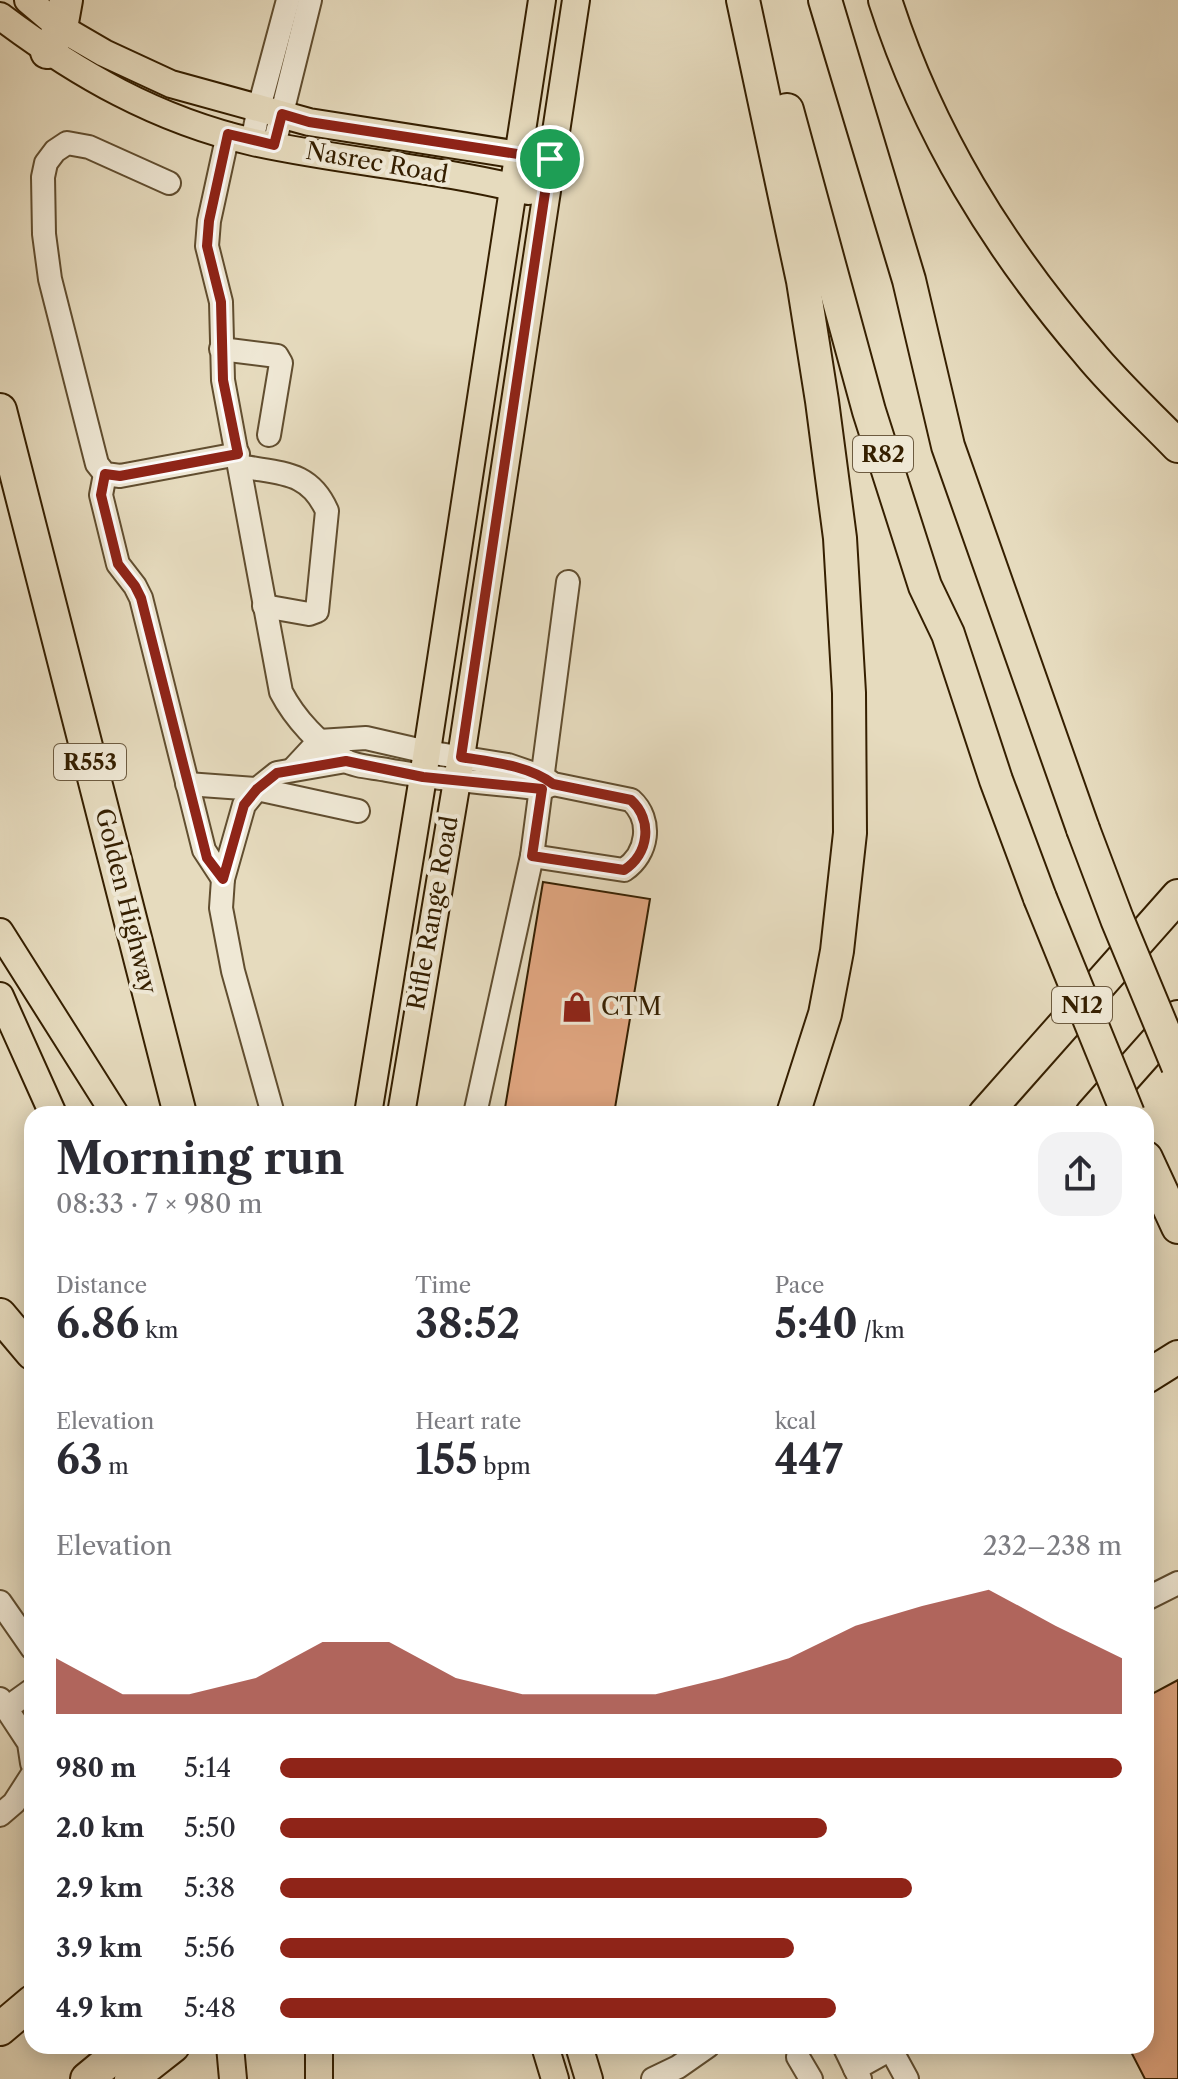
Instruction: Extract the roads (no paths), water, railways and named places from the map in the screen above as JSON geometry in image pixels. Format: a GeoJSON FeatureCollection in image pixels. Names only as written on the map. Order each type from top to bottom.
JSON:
{"type":"FeatureCollection","features":[{"type":"Feature","properties":{"kind":"highway"},"geometry":{"type":"LineString","coordinates":[[743,0],[803,281],[822,401],[840,538],[849,693],[850,833],[837,951],[825,1014],[796,1106]]}},
{"type":"Feature","properties":{"kind":"highway","name":"R82"},"geometry":{"type":"LineString","coordinates":[[758,0],[869,411],[925,586],[948,634],[996,780],[1040,898],[1125,1106]]}},
{"type":"Feature","properties":{"kind":"highway","name":"R82"},"geometry":{"type":"LineString","coordinates":[[825,0],[909,280],[948,446],[1083,829],[1178,1066]]}},
{"type":"Feature","properties":{"kind":"highway"},"geometry":{"type":"LineString","coordinates":[[885,0],[928,115],[979,205],[1027,277],[1090,356],[1178,446]]}},
{"type":"Feature","properties":{"kind":"highway","name":"Golden Highway"},"geometry":{"type":"LineString","coordinates":[[0,410],[178,1106]]}},
{"type":"Feature","properties":{"kind":"highway","name":"N12"},"geometry":{"type":"LineString","coordinates":[[992,1106],[1178,896]]}},
{"type":"Feature","properties":{"kind":"highway"},"geometry":{"type":"LineString","coordinates":[[1099,1106],[1178,1017]]}},
{"type":"Feature","properties":{"kind":"highway"},"geometry":{"type":"LineString","coordinates":[[1154,1175],[1178,1227]]}},
{"type":"Feature","properties":{"kind":"highway"},"geometry":{"type":"LineString","coordinates":[[0,1315],[24,1344]]}},
{"type":"Feature","properties":{"kind":"highway"},"geometry":{"type":"LineString","coordinates":[[1154,1372],[1178,1357]]}},
{"type":"Feature","properties":{"kind":"highway"},"geometry":{"type":"LineString","coordinates":[[0,2029],[24,2009]]}},
{"type":"Feature","properties":{"kind":"highway"},"geometry":{"type":"LineString","coordinates":[[87,2079],[117,2054]]}},
{"type":"Feature","properties":{"kind":"highway"},"geometry":{"type":"LineString","coordinates":[[131,2079],[163,2054]]}},
{"type":"Feature","properties":{"kind":"main road","name":"Nasrec Road"},"geometry":{"type":"LineString","coordinates":[[28,0],[58,27],[104,53],[171,84],[309,122],[550,159]]}},
{"type":"Feature","properties":{"kind":"main road","name":"Rifle Range Road"},"geometry":{"type":"LineString","coordinates":[[369,1106],[542,0]]}},
{"type":"Feature","properties":{"kind":"main road","name":"Rifle Range Road"},"geometry":{"type":"LineString","coordinates":[[402,1106],[458,769],[576,0]]}},
{"type":"Feature","properties":{"kind":"main road","name":"Nasrec Road"},"geometry":{"type":"LineString","coordinates":[[0,16],[58,27],[98,84],[156,111],[251,140],[511,186],[545,195]]}},
{"type":"Feature","properties":{"kind":"main road"},"geometry":{"type":"LineString","coordinates":[[444,143],[500,135],[524,111]]}},
{"type":"Feature","properties":{"kind":"main road"},"geometry":{"type":"LineString","coordinates":[[454,177],[490,203],[499,219],[503,242]]}},
{"type":"Feature","properties":{"kind":"main road"},"geometry":{"type":"LineString","coordinates":[[0,932],[110,1106]]}},
{"type":"Feature","properties":{"kind":"main road"},"geometry":{"type":"LineString","coordinates":[[0,996],[49,1106]]}},
{"type":"Feature","properties":{"kind":"main road"},"geometry":{"type":"LineString","coordinates":[[231,2054],[233,2079]]}},
{"type":"Feature","properties":{"kind":"main road"},"geometry":{"type":"LineString","coordinates":[[319,2054],[319,2079]]}},
{"type":"Feature","properties":{"kind":"main road"},"geometry":{"type":"LineString","coordinates":[[547,2054],[554,2077]]}},
{"type":"Feature","properties":{"kind":"lane"},"geometry":{"type":"LineString","coordinates":[[270,111],[288,0]]}},
{"type":"Feature","properties":{"kind":"lane"},"geometry":{"type":"LineString","coordinates":[[310,0],[270,111],[251,140],[209,221],[207,246],[221,302],[223,380],[281,692],[295,714],[319,741],[346,761]]}},
{"type":"Feature","properties":{"kind":"lane"},"geometry":{"type":"LineString","coordinates":[[169,183],[89,147],[67,143],[55,151],[46,163],[43,213],[50,279],[97,464],[105,474],[120,476],[239,460],[303,479],[321,496],[327,511],[317,611],[309,614],[264,606]]}},
{"type":"Feature","properties":{"kind":"lane"},"geometry":{"type":"LineString","coordinates":[[221,349],[277,356],[281,363],[269,435]]}},
{"type":"Feature","properties":{"kind":"lane"},"geometry":{"type":"LineString","coordinates":[[105,474],[101,495],[118,564],[141,598],[204,850],[223,879]]}},
{"type":"Feature","properties":{"kind":"lane"},"geometry":{"type":"LineString","coordinates":[[477,1106],[546,783],[568,582]]}},
{"type":"Feature","properties":{"kind":"lane"},"geometry":{"type":"LineString","coordinates":[[293,769],[319,741],[366,738],[425,764]]}},
{"type":"Feature","properties":{"kind":"lane"},"geometry":{"type":"LineString","coordinates":[[271,1106],[233,971],[221,908],[223,879],[244,805],[257,789],[277,773],[346,761],[425,764],[631,800],[645,824],[641,855],[624,870],[532,856]]}},
{"type":"Feature","properties":{"kind":"lane"},"geometry":{"type":"LineString","coordinates":[[187,784],[257,789],[358,811]]}},
{"type":"Feature","properties":{"kind":"lane"},"geometry":{"type":"LineString","coordinates":[[1154,1595],[1178,1583]]}},
{"type":"Feature","properties":{"kind":"lane"},"geometry":{"type":"LineString","coordinates":[[0,1602],[24,1634]]}},
{"type":"Feature","properties":{"kind":"lane"},"geometry":{"type":"LineString","coordinates":[[24,1694],[4,1704],[24,1735]]}},
{"type":"Feature","properties":{"kind":"lane"},"geometry":{"type":"LineString","coordinates":[[0,1815],[24,1789]]}},
{"type":"Feature","properties":{"kind":"lane"},"geometry":{"type":"LineString","coordinates":[[641,2079],[678,2054]]}},
{"type":"Feature","properties":{"kind":"lane"},"geometry":{"type":"LineString","coordinates":[[653,2079],[697,2054]]}},
{"type":"Feature","properties":{"kind":"lane"},"geometry":{"type":"LineString","coordinates":[[678,2079],[715,2054]]}},
{"type":"Feature","properties":{"kind":"lane"},"geometry":{"type":"LineString","coordinates":[[848,2054],[858,2076],[883,2054]]}},
{"type":"Feature","properties":{"kind":"lane"},"geometry":{"type":"LineString","coordinates":[[893,2054],[907,2079]]}},
{"type":"Feature","properties":{"kind":"lane"},"geometry":{"type":"LineString","coordinates":[[798,2057],[811,2079]]}},
{"type":"Feature","properties":{"kind":"place","name":"CTM"},"geometry":{"type":"Point","coordinates":[577,1007]}}]}
